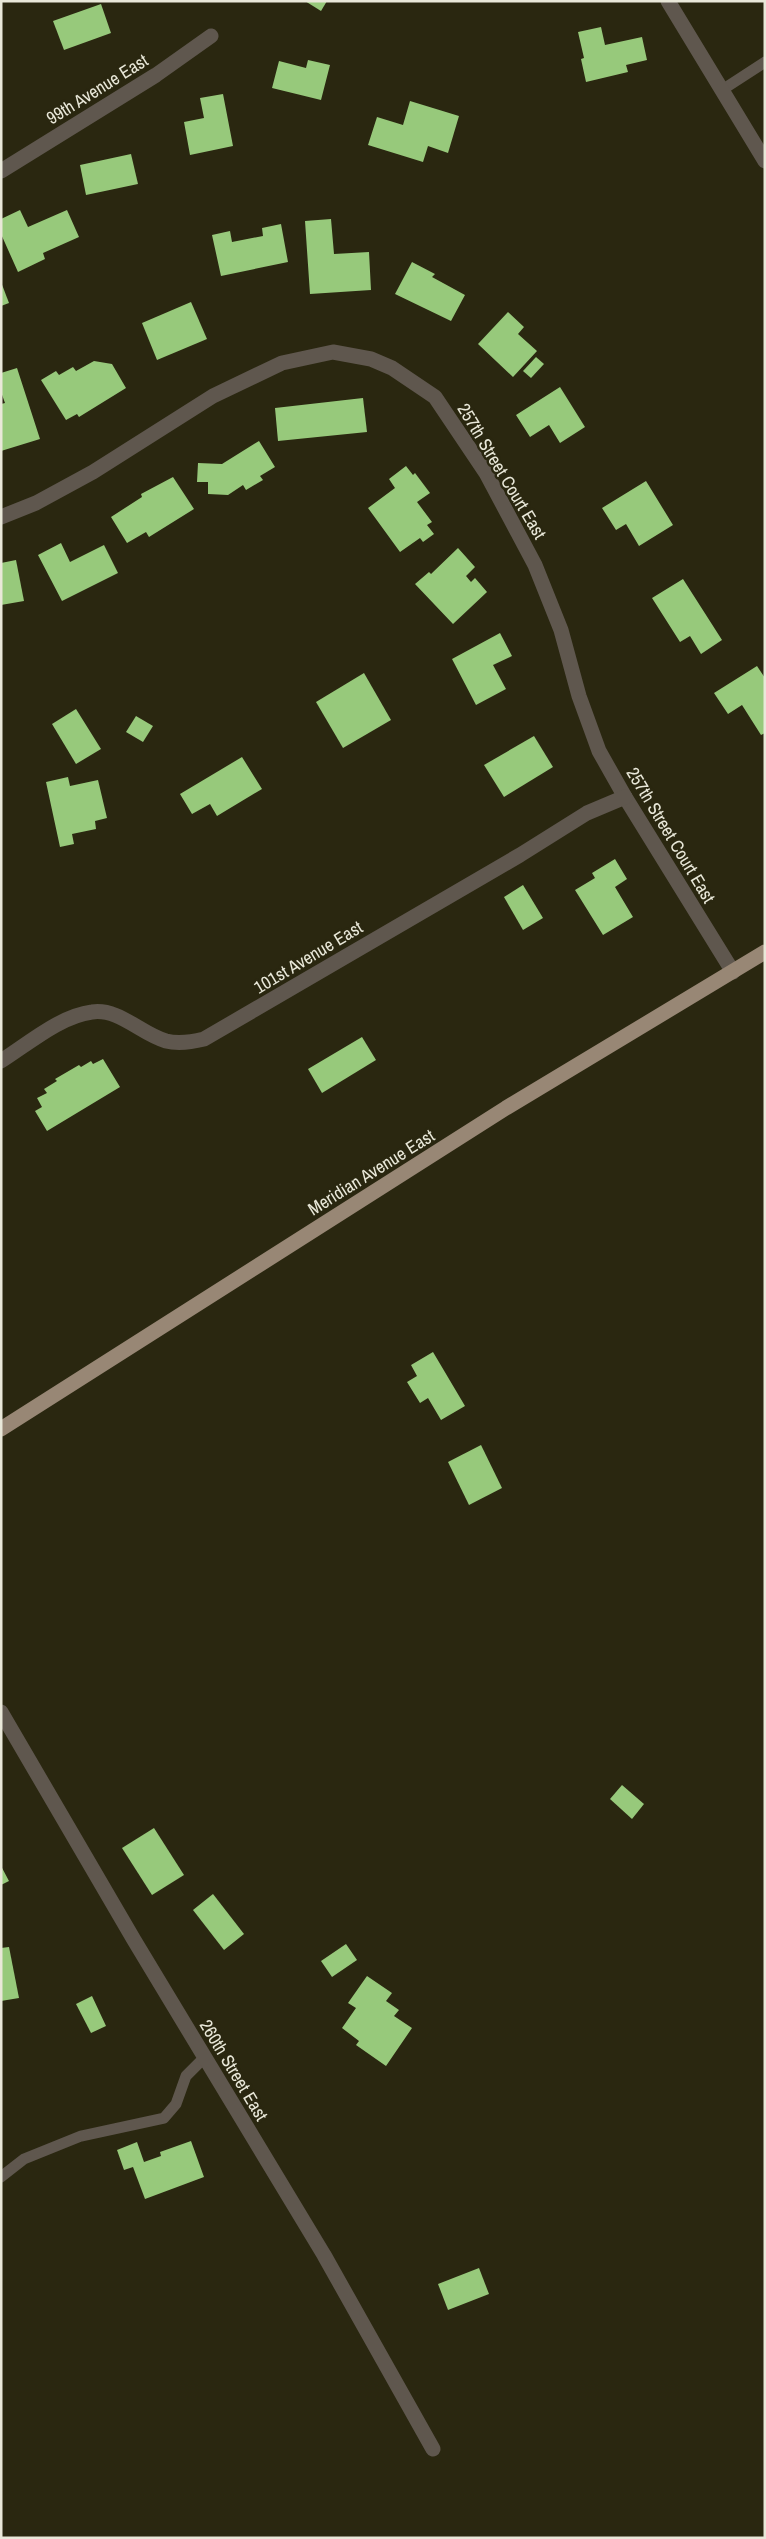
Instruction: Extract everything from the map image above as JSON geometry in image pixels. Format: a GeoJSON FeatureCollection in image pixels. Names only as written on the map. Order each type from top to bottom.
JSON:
{"type":"FeatureCollection","features":[{"type":"Feature","properties":{"kind":"main road","name":"Meridian Avenue East"},"geometry":{"type":"LineString","coordinates":[[1,1429],[506,1108],[765,952]]}},
{"type":"Feature","properties":{"kind":"street"},"geometry":{"type":"LineString","coordinates":[[668,1],[765,161]]}},
{"type":"Feature","properties":{"kind":"street","name":"99th Avenue East"},"geometry":{"type":"LineString","coordinates":[[1,170],[156,74],[211,36]]}},
{"type":"Feature","properties":{"kind":"street","name":"257th Street Court East"},"geometry":{"type":"LineString","coordinates":[[1,516],[36,503],[93,472],[212,396],[282,363],[333,352],[371,359],[392,368],[435,397],[486,473],[535,565],[561,630],[580,696],[599,751],[625,797],[733,972]]}},
{"type":"Feature","properties":{"kind":"street","name":"101st Avenue East"},"geometry":{"type":"LineString","coordinates":[[1,1061],[59,1024],[93,1011],[114,1014],[152,1036],[168,1042],[192,1042],[219,1033],[520,855],[587,813],[625,797]]}},
{"type":"Feature","properties":{"kind":"street","name":"260th Street East"},"geometry":{"type":"LineString","coordinates":[[1,1712],[205,2058],[324,2255],[433,2449]]}},
{"type":"Feature","properties":{"kind":"lane"},"geometry":{"type":"LineString","coordinates":[[722,90],[765,62]]}},
{"type":"Feature","properties":{"kind":"lane"},"geometry":{"type":"LineString","coordinates":[[1,2178],[24,2159],[81,2136],[164,2118],[176,2104],[186,2076],[205,2058]]}},
{"type":"Feature","properties":{"kind":"building"},"geometry":{"type":"Polygon","coordinates":[[[305,1],[327,1],[321,11],[305,1]]]}},
{"type":"Feature","properties":{"kind":"building"},"geometry":{"type":"Polygon","coordinates":[[[101,4],[111,33],[64,50],[53,21],[101,4]]]}},
{"type":"Feature","properties":{"kind":"building"},"geometry":{"type":"Polygon","coordinates":[[[601,27],[605,45],[642,37],[647,60],[626,65],[628,72],[586,82],[581,59],[584,58],[578,32],[601,27]]]}},
{"type":"Feature","properties":{"kind":"building"},"geometry":{"type":"Polygon","coordinates":[[[308,60],[330,65],[321,100],[272,88],[279,61],[306,68],[308,60]]]}},
{"type":"Feature","properties":{"kind":"building"},"geometry":{"type":"Polygon","coordinates":[[[223,94],[233,146],[190,155],[184,122],[204,118],[200,98],[223,94]]]}},
{"type":"Feature","properties":{"kind":"building"},"geometry":{"type":"Polygon","coordinates":[[[410,101],[459,116],[448,153],[428,146],[423,162],[368,145],[377,117],[403,125],[410,101]]]}},
{"type":"Feature","properties":{"kind":"building"},"geometry":{"type":"Polygon","coordinates":[[[131,154],[138,184],[86,195],[80,165],[131,154]]]}},
{"type":"Feature","properties":{"kind":"building"},"geometry":{"type":"Polygon","coordinates":[[[20,210],[28,227],[67,210],[79,237],[43,253],[45,259],[18,272],[1,234],[1,219],[20,210]]]}},
{"type":"Feature","properties":{"kind":"building"},"geometry":{"type":"Polygon","coordinates":[[[331,219],[334,254],[369,252],[371,290],[310,294],[305,221],[331,219]]]}},
{"type":"Feature","properties":{"kind":"building"},"geometry":{"type":"Polygon","coordinates":[[[281,224],[288,262],[221,276],[212,235],[230,231],[232,242],[263,236],[262,228],[281,224]]]}},
{"type":"Feature","properties":{"kind":"building"},"geometry":{"type":"Polygon","coordinates":[[[412,262],[435,274],[432,277],[465,295],[451,321],[395,294],[412,262]]]}},
{"type":"Feature","properties":{"kind":"building"},"geometry":{"type":"Polygon","coordinates":[[[1,282],[9,303],[1,306],[1,282]]]}},
{"type":"Feature","properties":{"kind":"building"},"geometry":{"type":"Polygon","coordinates":[[[191,302],[207,339],[157,360],[142,323],[191,302]]]}},
{"type":"Feature","properties":{"kind":"building"},"geometry":{"type":"Polygon","coordinates":[[[508,312],[524,327],[518,334],[537,351],[513,377],[478,344],[508,312]]]}},
{"type":"Feature","properties":{"kind":"building"},"geometry":{"type":"Polygon","coordinates":[[[536,357],[544,364],[531,378],[523,371],[536,357]]]}},
{"type":"Feature","properties":{"kind":"building"},"geometry":{"type":"Polygon","coordinates":[[[94,361],[112,364],[126,388],[79,417],[77,414],[66,420],[41,380],[56,371],[59,375],[73,367],[76,371],[94,361]]]}},
{"type":"Feature","properties":{"kind":"building"},"geometry":{"type":"Polygon","coordinates":[[[17,368],[40,439],[1,451],[1,404],[5,403],[1,392],[1,373],[17,368]]]}},
{"type":"Feature","properties":{"kind":"building"},"geometry":{"type":"Polygon","coordinates":[[[560,387],[585,427],[560,443],[549,425],[530,437],[516,415],[560,387]]]}},
{"type":"Feature","properties":{"kind":"building"},"geometry":{"type":"Polygon","coordinates":[[[363,398],[367,432],[278,441],[275,408],[363,398]]]}},
{"type":"Feature","properties":{"kind":"building"},"geometry":{"type":"Polygon","coordinates":[[[259,441],[275,467],[260,476],[263,480],[246,490],[243,485],[228,495],[208,494],[208,482],[197,482],[198,463],[222,464],[259,441]]]}},
{"type":"Feature","properties":{"kind":"building"},"geometry":{"type":"Polygon","coordinates":[[[406,466],[413,475],[415,473],[430,493],[417,502],[432,522],[427,525],[434,534],[423,542],[420,538],[400,552],[368,508],[395,488],[389,479],[406,466]]]}},
{"type":"Feature","properties":{"kind":"building"},"geometry":{"type":"Polygon","coordinates":[[[173,477],[194,509],[149,537],[146,532],[127,543],[111,517],[142,497],[141,494],[173,477]]]}},
{"type":"Feature","properties":{"kind":"building"},"geometry":{"type":"Polygon","coordinates":[[[646,481],[673,525],[639,546],[626,524],[616,530],[602,508],[646,481]]]}},
{"type":"Feature","properties":{"kind":"building"},"geometry":{"type":"Polygon","coordinates":[[[61,543],[70,562],[104,545],[118,573],[62,601],[38,555],[61,543]]]}},
{"type":"Feature","properties":{"kind":"building"},"geometry":{"type":"Polygon","coordinates":[[[458,548],[475,567],[466,576],[471,582],[475,578],[487,592],[453,624],[415,584],[429,572],[431,574],[458,548]]]}},
{"type":"Feature","properties":{"kind":"building"},"geometry":{"type":"Polygon","coordinates":[[[16,560],[24,601],[1,605],[1,563],[16,560]]]}},
{"type":"Feature","properties":{"kind":"building"},"geometry":{"type":"Polygon","coordinates":[[[683,579],[722,640],[701,654],[690,636],[680,642],[652,598],[683,579]]]}},
{"type":"Feature","properties":{"kind":"building"},"geometry":{"type":"Polygon","coordinates":[[[500,633],[512,656],[493,665],[506,689],[476,705],[452,659],[500,633]]]}},
{"type":"Feature","properties":{"kind":"building"},"geometry":{"type":"Polygon","coordinates":[[[757,666],[765,678],[765,733],[761,735],[742,705],[728,714],[714,693],[757,666]]]}},
{"type":"Feature","properties":{"kind":"building"},"geometry":{"type":"Polygon","coordinates":[[[364,673],[391,720],[343,748],[316,702],[364,673]]]}},
{"type":"Feature","properties":{"kind":"building"},"geometry":{"type":"Polygon","coordinates":[[[76,709],[101,749],[76,764],[52,724],[76,709]]]}},
{"type":"Feature","properties":{"kind":"building"},"geometry":{"type":"Polygon","coordinates":[[[136,716],[153,726],[143,742],[126,732],[136,716]]]}},
{"type":"Feature","properties":{"kind":"building"},"geometry":{"type":"Polygon","coordinates":[[[534,736],[553,767],[504,797],[484,765],[534,736]]]}},
{"type":"Feature","properties":{"kind":"building"},"geometry":{"type":"Polygon","coordinates":[[[242,757],[262,789],[217,816],[210,804],[192,814],[180,794],[242,757]]]}},
{"type":"Feature","properties":{"kind":"building"},"geometry":{"type":"Polygon","coordinates":[[[68,777],[70,786],[98,780],[107,818],[95,821],[96,829],[72,834],[74,844],[60,847],[46,782],[68,777]]]}},
{"type":"Feature","properties":{"kind":"building"},"geometry":{"type":"Polygon","coordinates":[[[615,859],[627,879],[615,887],[633,917],[603,935],[575,890],[595,878],[592,873],[615,859]]]}},
{"type":"Feature","properties":{"kind":"building"},"geometry":{"type":"Polygon","coordinates":[[[523,885],[543,918],[523,930],[504,897],[523,885]]]}},
{"type":"Feature","properties":{"kind":"building"},"geometry":{"type":"Polygon","coordinates":[[[362,1037],[376,1060],[322,1093],[308,1069],[362,1037]]]}},
{"type":"Feature","properties":{"kind":"building"},"geometry":{"type":"Polygon","coordinates":[[[103,1059],[120,1087],[47,1131],[35,1111],[42,1107],[37,1098],[47,1093],[44,1089],[57,1081],[55,1079],[79,1065],[81,1067],[91,1061],[93,1064],[103,1059]]]}},
{"type":"Feature","properties":{"kind":"building"},"geometry":{"type":"Polygon","coordinates":[[[433,1352],[465,1406],[441,1420],[428,1398],[420,1403],[407,1382],[417,1376],[411,1365],[433,1352]]]}},
{"type":"Feature","properties":{"kind":"building"},"geometry":{"type":"Polygon","coordinates":[[[481,1445],[502,1488],[469,1505],[448,1462],[481,1445]]]}},
{"type":"Feature","properties":{"kind":"building"},"geometry":{"type":"Polygon","coordinates":[[[622,1785],[644,1804],[632,1819],[610,1799],[622,1785]]]}},
{"type":"Feature","properties":{"kind":"building"},"geometry":{"type":"Polygon","coordinates":[[[154,1828],[184,1875],[152,1895],[122,1848],[154,1828]]]}},
{"type":"Feature","properties":{"kind":"building"},"geometry":{"type":"Polygon","coordinates":[[[1,1866],[9,1881],[1,1885],[1,1866]]]}},
{"type":"Feature","properties":{"kind":"building"},"geometry":{"type":"Polygon","coordinates":[[[213,1894],[244,1934],[224,1950],[193,1910],[213,1894]]]}},
{"type":"Feature","properties":{"kind":"building"},"geometry":{"type":"Polygon","coordinates":[[[346,1944],[357,1960],[332,1977],[321,1961],[346,1944]]]}},
{"type":"Feature","properties":{"kind":"building"},"geometry":{"type":"Polygon","coordinates":[[[9,1947],[19,1998],[1,2001],[1,1948],[9,1947]]]}},
{"type":"Feature","properties":{"kind":"building"},"geometry":{"type":"Polygon","coordinates":[[[367,1976],[392,1993],[386,2001],[399,2010],[394,2016],[412,2028],[386,2066],[356,2045],[359,2041],[342,2028],[356,2008],[348,2003],[367,1976]]]}},
{"type":"Feature","properties":{"kind":"building"},"geometry":{"type":"Polygon","coordinates":[[[92,1996],[106,2026],[91,2033],[76,2004],[92,1996]]]}},
{"type":"Feature","properties":{"kind":"building"},"geometry":{"type":"Polygon","coordinates":[[[191,2141],[204,2177],[145,2199],[133,2167],[124,2170],[117,2150],[137,2142],[144,2162],[161,2156],[160,2152],[191,2141]]]}},
{"type":"Feature","properties":{"kind":"building"},"geometry":{"type":"Polygon","coordinates":[[[479,2268],[489,2294],[448,2310],[438,2284],[479,2268]]]}}]}
